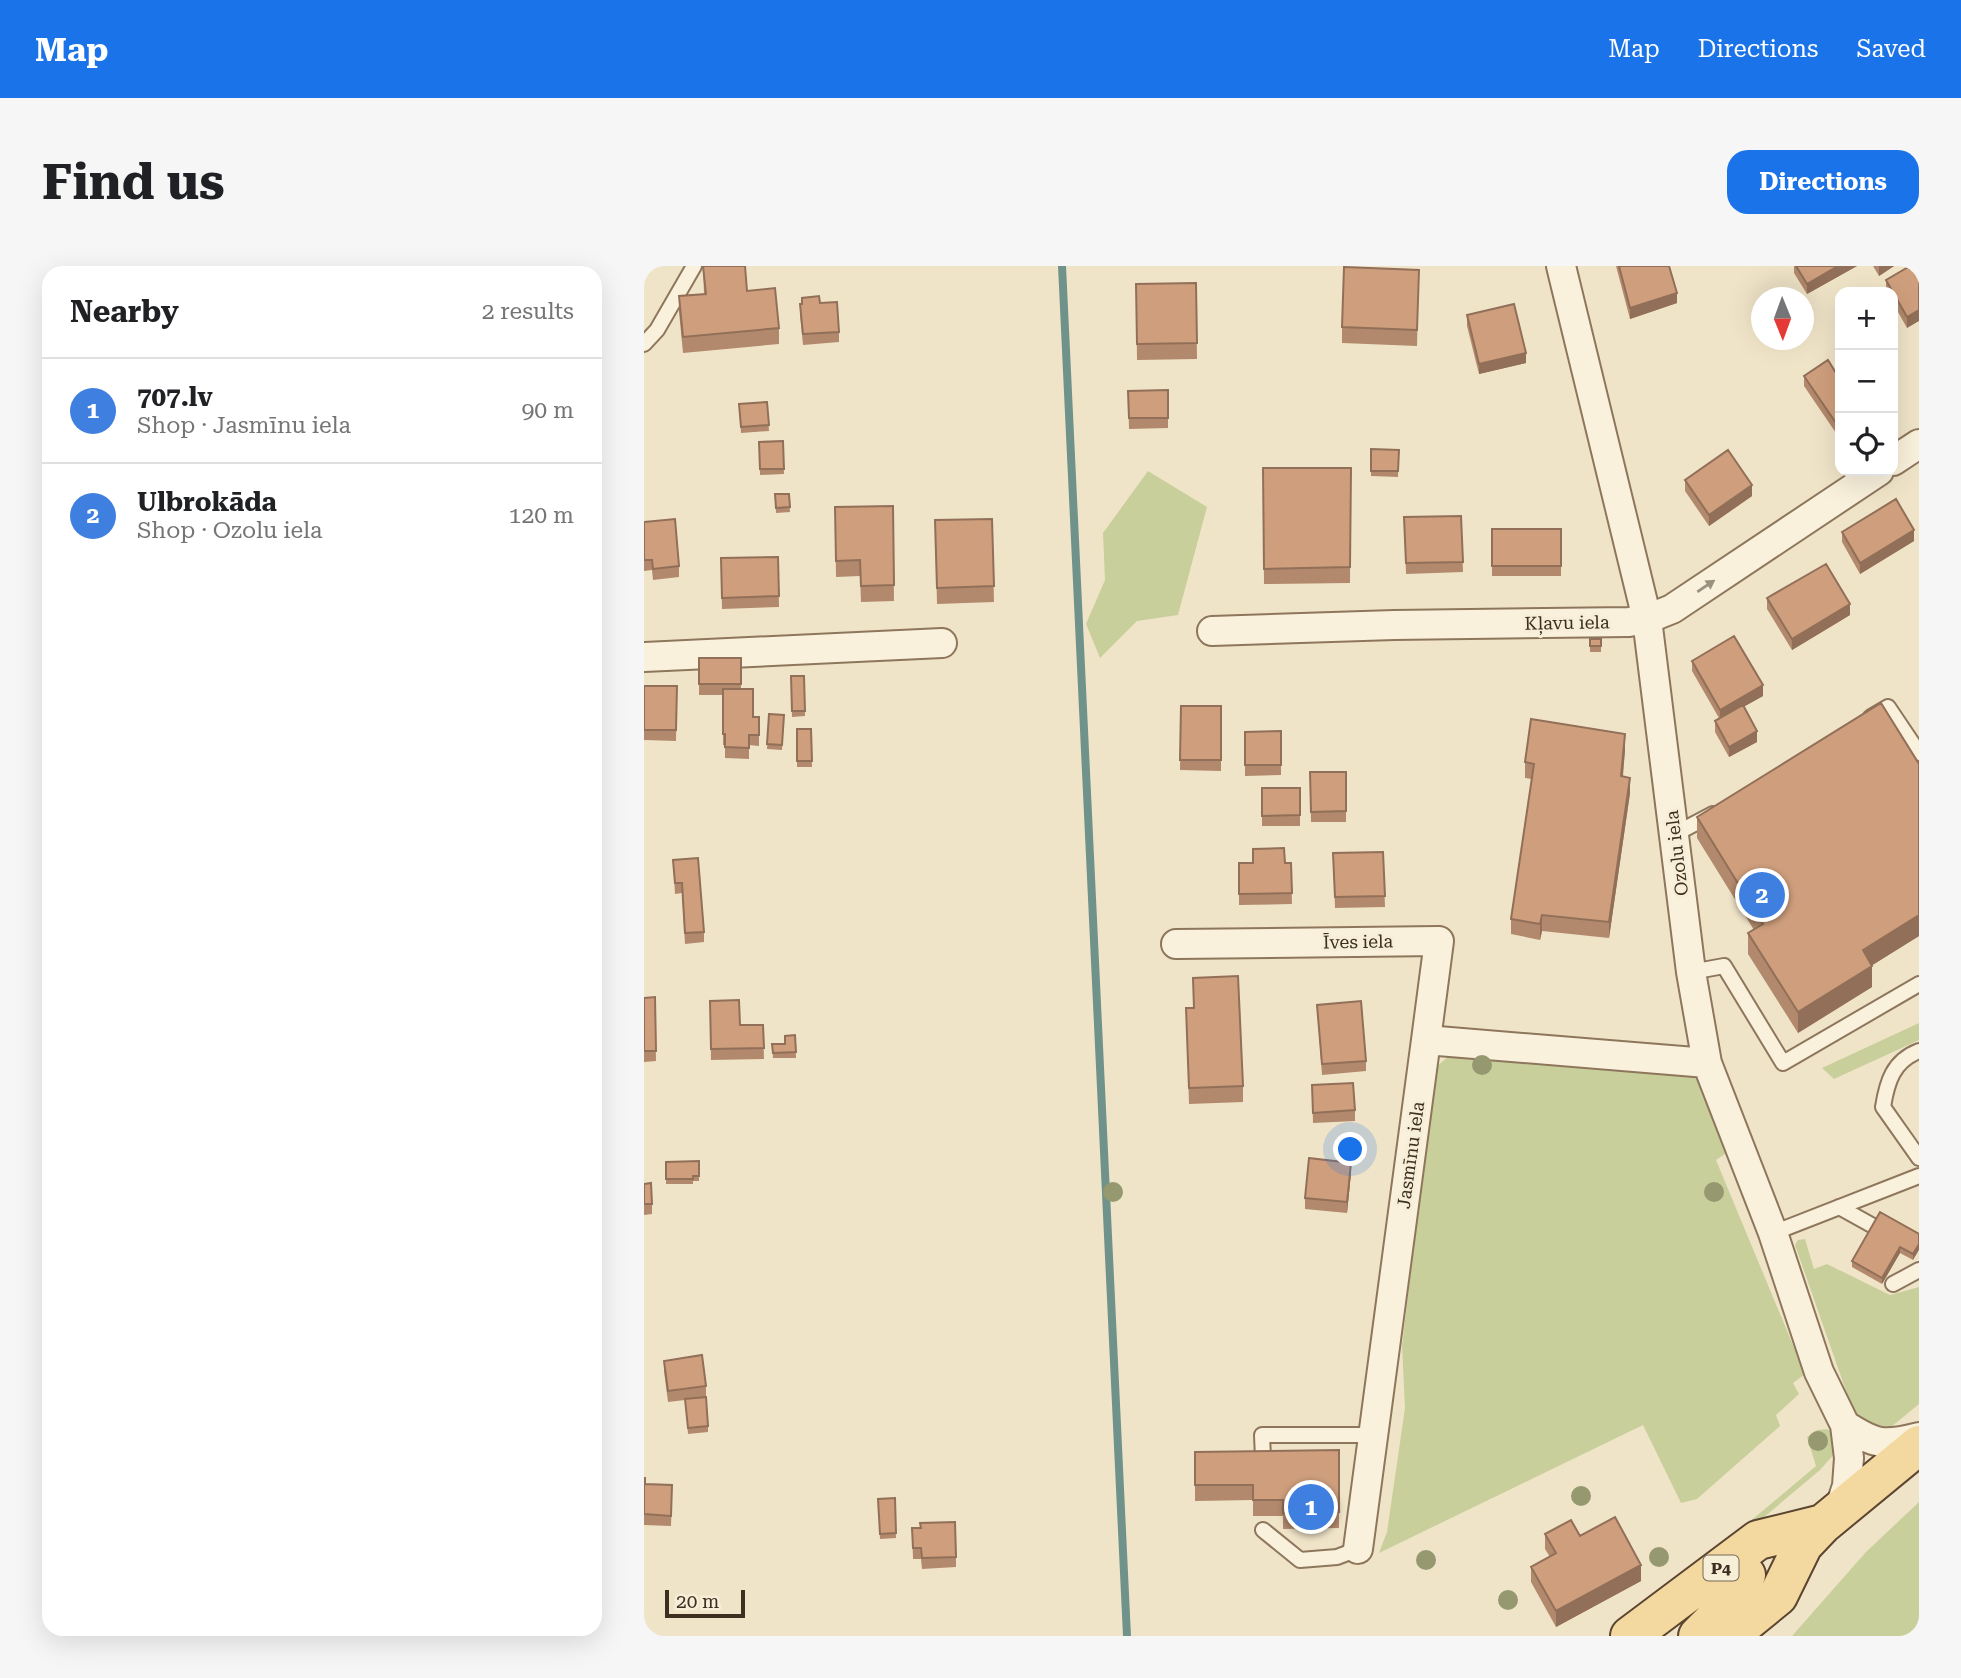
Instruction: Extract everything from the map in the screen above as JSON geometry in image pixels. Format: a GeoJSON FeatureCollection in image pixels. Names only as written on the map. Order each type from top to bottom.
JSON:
{"type":"FeatureCollection","features":[{"type":"Feature","properties":{"kind":"main road","name":"P4"},"geometry":{"type":"LineString","coordinates":[[1666,1636],[1710,1597],[1822,1526],[1919,1445]]}},
{"type":"Feature","properties":{"kind":"main road","name":"P4"},"geometry":{"type":"LineString","coordinates":[[1729,1636],[1778,1596],[1822,1526]]}},
{"type":"Feature","properties":{"kind":"main road","name":"P4"},"geometry":{"type":"LineString","coordinates":[[1630,1636],[1758,1540],[1822,1526]]}},
{"type":"Feature","properties":{"kind":"main road","name":"P4"},"geometry":{"type":"LineString","coordinates":[[1698,1636],[1732,1602],[1746,1575]]}},
{"type":"Feature","properties":{"kind":"main road"},"geometry":{"type":"LineString","coordinates":[[1753,1636],[1778,1596]]}},
{"type":"Feature","properties":{"kind":"street","name":"Ozolu iela"},"geometry":{"type":"LineString","coordinates":[[1561,266],[1647,619],[1691,972],[1707,1063],[1773,1233],[1819,1372],[1844,1425],[1849,1458],[1847,1486],[1822,1526]]}},
{"type":"Feature","properties":{"kind":"street"},"geometry":{"type":"LineString","coordinates":[[1898,458],[1919,444]]}},
{"type":"Feature","properties":{"kind":"street","name":"Kļavu iela"},"geometry":{"type":"LineString","coordinates":[[1212,631],[1394,625],[1596,623],[1647,619],[1672,609],[1872,476]]}},
{"type":"Feature","properties":{"kind":"street"},"geometry":{"type":"LineString","coordinates":[[644,657],[942,643]]}},
{"type":"Feature","properties":{"kind":"street","name":"Īves iela"},"geometry":{"type":"LineString","coordinates":[[1176,944],[1439,941],[1426,1040]]}},
{"type":"Feature","properties":{"kind":"street"},"geometry":{"type":"LineString","coordinates":[[1426,1040],[1707,1063]]}},
{"type":"Feature","properties":{"kind":"street","name":"Jasmīnu iela"},"geometry":{"type":"LineString","coordinates":[[1358,1549],[1426,1040]]}},
{"type":"Feature","properties":{"kind":"street"},"geometry":{"type":"LineString","coordinates":[[1844,1425],[1866,1439],[1891,1444],[1919,1437]]}},
{"type":"Feature","properties":{"kind":"lane"},"geometry":{"type":"LineString","coordinates":[[644,344],[657,330],[694,266]]}},
{"type":"Feature","properties":{"kind":"lane"},"geometry":{"type":"LineString","coordinates":[[1854,727],[1888,706],[1919,752]]}},
{"type":"Feature","properties":{"kind":"lane"},"geometry":{"type":"LineString","coordinates":[[1675,834],[1730,803]]}},
{"type":"Feature","properties":{"kind":"lane"},"geometry":{"type":"LineString","coordinates":[[1691,972],[1724,966],[1783,1063],[1919,984]]}},
{"type":"Feature","properties":{"kind":"lane"},"geometry":{"type":"LineString","coordinates":[[1919,1051],[1905,1057],[1887,1080],[1883,1107],[1919,1158]]}},
{"type":"Feature","properties":{"kind":"lane"},"geometry":{"type":"LineString","coordinates":[[1773,1233],[1919,1176]]}},
{"type":"Feature","properties":{"kind":"lane"},"geometry":{"type":"LineString","coordinates":[[1839,1208],[1875,1227]]}},
{"type":"Feature","properties":{"kind":"lane"},"geometry":{"type":"LineString","coordinates":[[1893,1284],[1919,1270]]}},
{"type":"Feature","properties":{"kind":"lane"},"geometry":{"type":"LineString","coordinates":[[1263,1458],[1262,1435],[1374,1435]]}},
{"type":"Feature","properties":{"kind":"lane"},"geometry":{"type":"LineString","coordinates":[[1263,1530],[1300,1560],[1337,1557],[1358,1549]]}},
{"type":"Feature","properties":{"kind":"green space"},"geometry":{"type":"Polygon","coordinates":[[[1148,471],[1207,507],[1178,615],[1137,621],[1100,658],[1086,624],[1105,580],[1103,533],[1148,471]]]}},
{"type":"Feature","properties":{"kind":"green space"},"geometry":{"type":"Polygon","coordinates":[[[1919,1023],[1919,1040],[1834,1079],[1822,1068],[1919,1023]]]}},
{"type":"Feature","properties":{"kind":"green space"},"geometry":{"type":"Polygon","coordinates":[[[1450,1055],[1692,1076],[1702,1083],[1728,1152],[1716,1160],[1805,1374],[1793,1383],[1799,1394],[1776,1415],[1780,1426],[1697,1499],[1681,1503],[1643,1425],[1379,1553],[1387,1532],[1405,1408],[1402,1346],[1435,1068],[1450,1055]]]}},
{"type":"Feature","properties":{"kind":"green space"},"geometry":{"type":"Polygon","coordinates":[[[1805,1239],[1814,1269],[1827,1264],[1890,1295],[1919,1287],[1919,1404],[1891,1427],[1867,1424],[1853,1411],[1795,1245],[1798,1240],[1805,1239]]]}},
{"type":"Feature","properties":{"kind":"green space"},"geometry":{"type":"Polygon","coordinates":[[[1827,1429],[1835,1434],[1835,1453],[1820,1470],[1644,1618],[1642,1612],[1816,1466],[1807,1437],[1817,1430],[1827,1429]]]}},
{"type":"Feature","properties":{"kind":"green space"},"geometry":{"type":"Polygon","coordinates":[[[1919,1502],[1919,1636],[1792,1636],[1866,1552],[1919,1502]]]}},
{"type":"Feature","properties":{"kind":"building"},"geometry":{"type":"Polygon","coordinates":[[[703,266],[745,266],[747,291],[775,288],[779,328],[683,337],[679,296],[706,294],[703,266]]]}},
{"type":"Feature","properties":{"kind":"building"},"geometry":{"type":"Polygon","coordinates":[[[1619,266],[1669,266],[1677,293],[1630,308],[1619,266]]]}},
{"type":"Feature","properties":{"kind":"building"},"geometry":{"type":"Polygon","coordinates":[[[1796,266],[1838,266],[1807,284],[1796,266]]]}},
{"type":"Feature","properties":{"kind":"building"},"geometry":{"type":"Polygon","coordinates":[[[1910,266],[1919,266],[1919,310],[1907,317],[1898,301],[1898,287],[1890,287],[1886,280],[1910,266]]]}},
{"type":"Feature","properties":{"kind":"building"},"geometry":{"type":"Polygon","coordinates":[[[1344,267],[1419,270],[1417,330],[1342,327],[1344,267]]]}},
{"type":"Feature","properties":{"kind":"building"},"geometry":{"type":"Polygon","coordinates":[[[1196,283],[1197,343],[1137,344],[1136,284],[1196,283]]]}},
{"type":"Feature","properties":{"kind":"building"},"geometry":{"type":"Polygon","coordinates":[[[819,296],[820,303],[837,302],[839,332],[803,334],[800,304],[802,298],[819,296]]]}},
{"type":"Feature","properties":{"kind":"building"},"geometry":{"type":"Polygon","coordinates":[[[1514,304],[1526,353],[1479,364],[1467,315],[1514,304]]]}},
{"type":"Feature","properties":{"kind":"building"},"geometry":{"type":"Polygon","coordinates":[[[1828,360],[1835,371],[1835,422],[1804,376],[1828,360]]]}},
{"type":"Feature","properties":{"kind":"building"},"geometry":{"type":"Polygon","coordinates":[[[1168,390],[1168,418],[1129,418],[1128,391],[1168,390]]]}},
{"type":"Feature","properties":{"kind":"building"},"geometry":{"type":"Polygon","coordinates":[[[767,402],[769,425],[741,427],[739,404],[767,402]]]}},
{"type":"Feature","properties":{"kind":"building"},"geometry":{"type":"Polygon","coordinates":[[[783,441],[784,469],[760,469],[759,442],[783,441]]]}},
{"type":"Feature","properties":{"kind":"building"},"geometry":{"type":"Polygon","coordinates":[[[1371,449],[1399,450],[1398,471],[1371,471],[1371,449]]]}},
{"type":"Feature","properties":{"kind":"building"},"geometry":{"type":"Polygon","coordinates":[[[1728,450],[1752,485],[1709,515],[1685,480],[1728,450]]]}},
{"type":"Feature","properties":{"kind":"building"},"geometry":{"type":"Polygon","coordinates":[[[1263,468],[1351,468],[1350,567],[1264,569],[1263,468]]]}},
{"type":"Feature","properties":{"kind":"building"},"geometry":{"type":"Polygon","coordinates":[[[775,494],[789,494],[790,507],[776,508],[775,494]]]}},
{"type":"Feature","properties":{"kind":"building"},"geometry":{"type":"Polygon","coordinates":[[[1896,499],[1914,530],[1860,563],[1842,532],[1896,499]]]}},
{"type":"Feature","properties":{"kind":"building"},"geometry":{"type":"Polygon","coordinates":[[[893,506],[894,585],[861,586],[860,560],[836,561],[835,507],[893,506]]]}},
{"type":"Feature","properties":{"kind":"building"},"geometry":{"type":"Polygon","coordinates":[[[1461,516],[1463,562],[1406,563],[1404,517],[1461,516]]]}},
{"type":"Feature","properties":{"kind":"building"},"geometry":{"type":"Polygon","coordinates":[[[675,519],[679,566],[653,569],[652,560],[644,560],[644,522],[675,519]]]}},
{"type":"Feature","properties":{"kind":"building"},"geometry":{"type":"Polygon","coordinates":[[[992,519],[994,586],[937,588],[935,520],[992,519]]]}},
{"type":"Feature","properties":{"kind":"building"},"geometry":{"type":"Polygon","coordinates":[[[1492,529],[1561,529],[1561,566],[1492,566],[1492,529]]]}},
{"type":"Feature","properties":{"kind":"building"},"geometry":{"type":"Polygon","coordinates":[[[778,557],[779,596],[722,598],[721,558],[778,557]]]}},
{"type":"Feature","properties":{"kind":"building"},"geometry":{"type":"Polygon","coordinates":[[[1826,564],[1850,604],[1792,639],[1767,598],[1826,564]]]}},
{"type":"Feature","properties":{"kind":"building"},"geometry":{"type":"Polygon","coordinates":[[[1734,636],[1763,685],[1720,710],[1692,661],[1734,636]]]}},
{"type":"Feature","properties":{"kind":"building"},"geometry":{"type":"Polygon","coordinates":[[[1590,639],[1601,639],[1601,646],[1590,646],[1590,639]]]}},
{"type":"Feature","properties":{"kind":"building"},"geometry":{"type":"Polygon","coordinates":[[[699,658],[741,658],[741,684],[699,684],[699,658]]]}},
{"type":"Feature","properties":{"kind":"building"},"geometry":{"type":"Polygon","coordinates":[[[791,676],[804,676],[805,711],[792,711],[791,676]]]}},
{"type":"Feature","properties":{"kind":"building"},"geometry":{"type":"Polygon","coordinates":[[[644,686],[677,686],[676,730],[644,730],[644,686]]]}},
{"type":"Feature","properties":{"kind":"building"},"geometry":{"type":"Polygon","coordinates":[[[723,689],[753,689],[753,717],[759,717],[759,735],[749,735],[749,748],[725,747],[723,689]]]}},
{"type":"Feature","properties":{"kind":"building"},"geometry":{"type":"Polygon","coordinates":[[[1881,703],[1919,764],[1919,915],[1863,950],[1872,966],[1798,1012],[1748,933],[1763,924],[1697,817],[1881,703]]]}},
{"type":"Feature","properties":{"kind":"building"},"geometry":{"type":"Polygon","coordinates":[[[1743,705],[1757,731],[1729,747],[1715,721],[1743,705]]]}},
{"type":"Feature","properties":{"kind":"building"},"geometry":{"type":"Polygon","coordinates":[[[1181,706],[1221,706],[1221,760],[1180,760],[1181,706]]]}},
{"type":"Feature","properties":{"kind":"building"},"geometry":{"type":"Polygon","coordinates":[[[769,714],[784,715],[782,745],[767,744],[769,714]]]}},
{"type":"Feature","properties":{"kind":"building"},"geometry":{"type":"Polygon","coordinates":[[[1531,719],[1625,734],[1621,776],[1630,778],[1609,922],[1542,915],[1540,924],[1511,919],[1534,764],[1525,762],[1531,719]]]}},
{"type":"Feature","properties":{"kind":"building"},"geometry":{"type":"Polygon","coordinates":[[[797,729],[811,729],[812,761],[797,761],[797,729]]]}},
{"type":"Feature","properties":{"kind":"building"},"geometry":{"type":"Polygon","coordinates":[[[1281,731],[1281,765],[1245,765],[1245,732],[1281,731]]]}},
{"type":"Feature","properties":{"kind":"building"},"geometry":{"type":"Polygon","coordinates":[[[1310,772],[1346,772],[1346,811],[1311,812],[1310,772]]]}},
{"type":"Feature","properties":{"kind":"building"},"geometry":{"type":"Polygon","coordinates":[[[1262,788],[1300,788],[1300,815],[1262,816],[1262,788]]]}},
{"type":"Feature","properties":{"kind":"building"},"geometry":{"type":"Polygon","coordinates":[[[1284,848],[1285,863],[1291,863],[1292,893],[1239,894],[1239,863],[1253,863],[1253,849],[1284,848]]]}},
{"type":"Feature","properties":{"kind":"building"},"geometry":{"type":"Polygon","coordinates":[[[1383,852],[1385,896],[1335,897],[1333,853],[1383,852]]]}},
{"type":"Feature","properties":{"kind":"building"},"geometry":{"type":"Polygon","coordinates":[[[698,858],[704,932],[685,933],[682,883],[675,883],[673,860],[698,858]]]}},
{"type":"Feature","properties":{"kind":"building"},"geometry":{"type":"Polygon","coordinates":[[[1238,976],[1243,1086],[1189,1088],[1186,1008],[1194,1008],[1193,978],[1238,976]]]}},
{"type":"Feature","properties":{"kind":"building"},"geometry":{"type":"Polygon","coordinates":[[[655,997],[656,1051],[644,1051],[644,998],[655,997]]]}},
{"type":"Feature","properties":{"kind":"building"},"geometry":{"type":"Polygon","coordinates":[[[739,1000],[740,1025],[763,1025],[764,1048],[711,1049],[710,1001],[739,1000]]]}},
{"type":"Feature","properties":{"kind":"building"},"geometry":{"type":"Polygon","coordinates":[[[1361,1001],[1366,1061],[1322,1064],[1317,1005],[1361,1001]]]}},
{"type":"Feature","properties":{"kind":"building"},"geometry":{"type":"Polygon","coordinates":[[[795,1035],[796,1052],[773,1053],[772,1044],[785,1044],[785,1036],[795,1035]]]}},
{"type":"Feature","properties":{"kind":"building"},"geometry":{"type":"Polygon","coordinates":[[[1353,1083],[1355,1110],[1313,1113],[1312,1085],[1353,1083]]]}},
{"type":"Feature","properties":{"kind":"building"},"geometry":{"type":"Polygon","coordinates":[[[1309,1158],[1351,1163],[1347,1202],[1305,1198],[1309,1158]]]}},
{"type":"Feature","properties":{"kind":"building"},"geometry":{"type":"Polygon","coordinates":[[[699,1161],[699,1176],[693,1176],[693,1179],[666,1179],[666,1162],[699,1161]]]}},
{"type":"Feature","properties":{"kind":"building"},"geometry":{"type":"Polygon","coordinates":[[[651,1183],[652,1204],[644,1204],[644,1184],[651,1183]]]}},
{"type":"Feature","properties":{"kind":"building"},"geometry":{"type":"Polygon","coordinates":[[[1880,1212],[1919,1234],[1919,1244],[1913,1254],[1900,1247],[1882,1278],[1852,1261],[1880,1212]]]}},
{"type":"Feature","properties":{"kind":"building"},"geometry":{"type":"Polygon","coordinates":[[[702,1355],[706,1386],[668,1391],[664,1361],[702,1355]]]}},
{"type":"Feature","properties":{"kind":"building"},"geometry":{"type":"Polygon","coordinates":[[[706,1397],[708,1426],[688,1428],[685,1399],[706,1397]]]}},
{"type":"Feature","properties":{"kind":"building"},"geometry":{"type":"Polygon","coordinates":[[[1339,1450],[1339,1512],[1283,1513],[1283,1500],[1253,1500],[1253,1485],[1195,1485],[1195,1452],[1339,1450]]]}},
{"type":"Feature","properties":{"kind":"building"},"geometry":{"type":"Polygon","coordinates":[[[644,1478],[645,1484],[672,1485],[671,1516],[644,1514],[644,1478]]]}},
{"type":"Feature","properties":{"kind":"building"},"geometry":{"type":"Polygon","coordinates":[[[895,1498],[896,1533],[880,1534],[878,1499],[895,1498]]]}},
{"type":"Feature","properties":{"kind":"building"},"geometry":{"type":"Polygon","coordinates":[[[1615,1517],[1641,1565],[1556,1611],[1531,1567],[1556,1553],[1545,1534],[1571,1520],[1580,1536],[1615,1517]]]}},
{"type":"Feature","properties":{"kind":"building"},"geometry":{"type":"Polygon","coordinates":[[[955,1522],[956,1557],[922,1558],[921,1548],[913,1548],[912,1528],[921,1528],[920,1523],[955,1522]]]}},
{"type":"Feature","properties":{"kind":"waterway"},"geometry":{"type":"LineString","coordinates":[[1062,266],[1127,1636]]}},
{"type":"Feature","properties":{"kind":"place","name":"Ulbrokāda"},"geometry":{"type":"Point","coordinates":[1762,895]}},
{"type":"Feature","properties":{"kind":"place","name":"707.lv"},"geometry":{"type":"Point","coordinates":[1311,1507]}}]}
